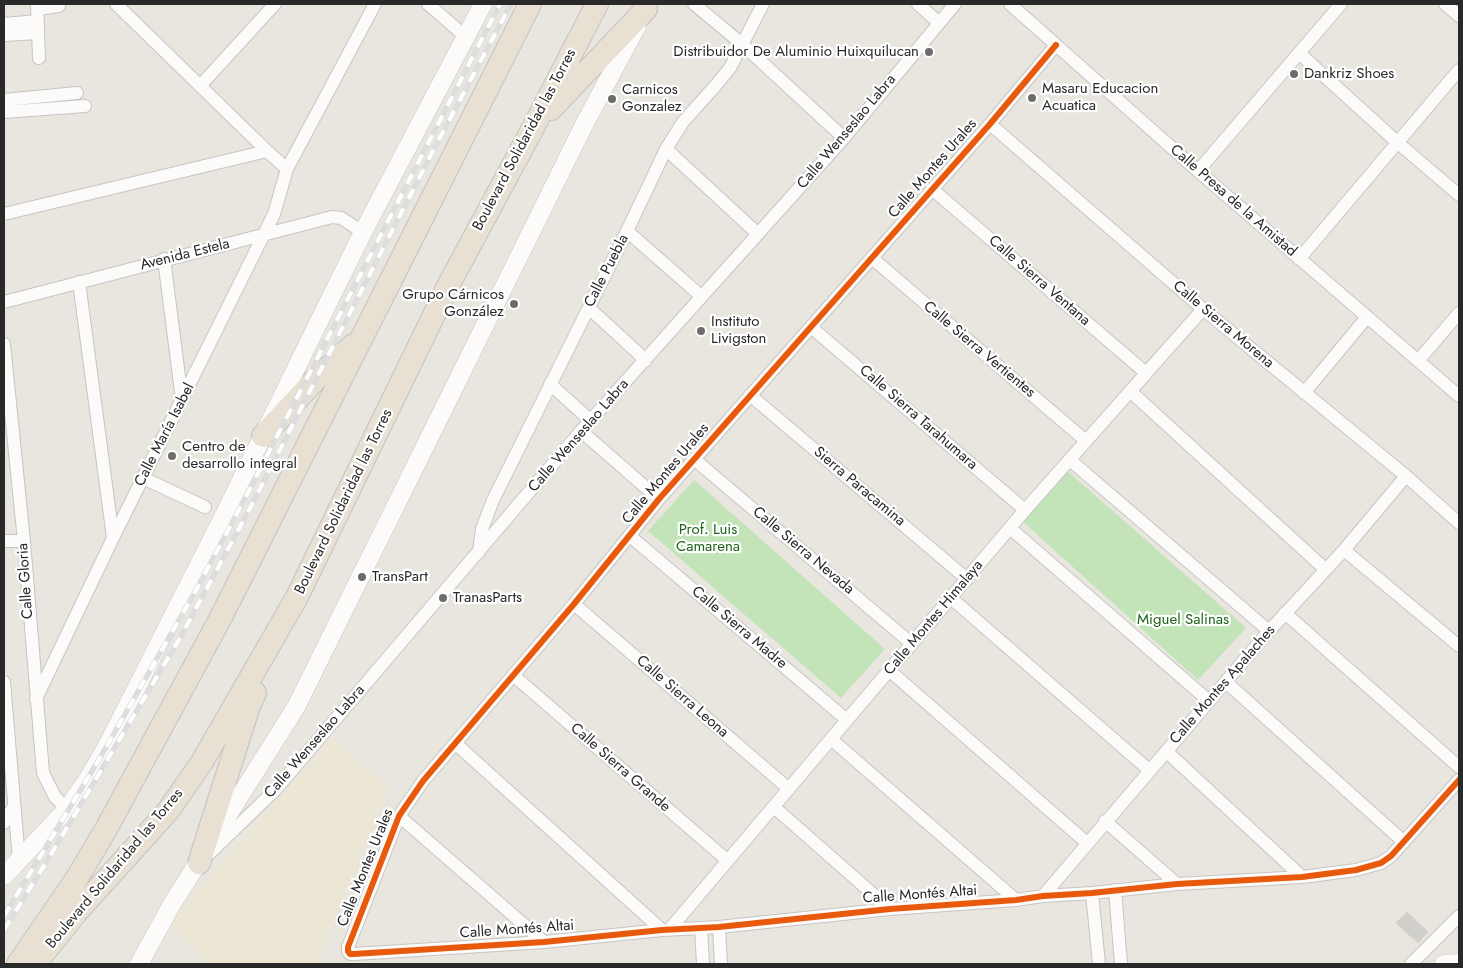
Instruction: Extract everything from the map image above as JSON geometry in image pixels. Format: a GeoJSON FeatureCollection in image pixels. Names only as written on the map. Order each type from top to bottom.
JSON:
{"type":"FeatureCollection","features":[{"type":"Feature","properties":{"kind":"highway","name":"Boulevard Solidaridad las Torres"},"geometry":{"type":"LineString","coordinates":[[18,964],[77,878],[110,822],[219,622],[530,4]]}},
{"type":"Feature","properties":{"kind":"highway","name":"Boulevard Solidaridad las Torres"},"geometry":{"type":"LineString","coordinates":[[35,964],[76,914],[168,811],[202,762],[297,597],[449,284],[534,128],[597,4]]}},
{"type":"Feature","properties":{"kind":"highway"},"geometry":{"type":"LineString","coordinates":[[534,128],[648,6]]}},
{"type":"Feature","properties":{"kind":"highway"},"geometry":{"type":"LineString","coordinates":[[264,436],[315,380],[363,336]]}},
{"type":"Feature","properties":{"kind":"highway"},"geometry":{"type":"LineString","coordinates":[[199,863],[249,706],[280,642],[297,597]]}},
{"type":"Feature","properties":{"kind":"main road"},"geometry":{"type":"LineString","coordinates":[[4,876],[67,809],[88,779],[107,746],[264,436],[363,232],[483,4]]}},
{"type":"Feature","properties":{"kind":"main road"},"geometry":{"type":"LineString","coordinates":[[138,964],[172,904],[296,707],[586,121],[648,6]]}},
{"type":"Feature","properties":{"kind":"main road"},"geometry":{"type":"LineString","coordinates":[[1444,964],[1459,962]]}},
{"type":"Feature","properties":{"kind":"street"},"geometry":{"type":"LineString","coordinates":[[116,4],[287,169]]}},
{"type":"Feature","properties":{"kind":"street"},"geometry":{"type":"LineString","coordinates":[[200,86],[276,4]]}},
{"type":"Feature","properties":{"kind":"street","name":"Calle María Isabel"},"geometry":{"type":"LineString","coordinates":[[36,699],[113,538],[274,214],[287,169],[375,4]]}},
{"type":"Feature","properties":{"kind":"street"},"geometry":{"type":"LineString","coordinates":[[428,4],[466,37]]}},
{"type":"Feature","properties":{"kind":"street"},"geometry":{"type":"LineString","coordinates":[[694,4],[742,44],[844,138]]}},
{"type":"Feature","properties":{"kind":"street","name":"Calle Puebla"},"geometry":{"type":"LineString","coordinates":[[479,552],[482,528],[493,500],[666,149],[683,122],[730,68],[763,4]]}},
{"type":"Feature","properties":{"kind":"street"},"geometry":{"type":"LineString","coordinates":[[918,4],[938,22]]}},
{"type":"Feature","properties":{"kind":"street","name":"Calle Wenseslao Labra"},"geometry":{"type":"LineString","coordinates":[[199,863],[276,788],[582,431],[844,138],[938,22],[955,4]]}},
{"type":"Feature","properties":{"kind":"street","name":"Calle Presa de la Amistad"},"geometry":{"type":"LineString","coordinates":[[1010,4],[1198,171],[1459,396]]}},
{"type":"Feature","properties":{"kind":"street"},"geometry":{"type":"LineString","coordinates":[[1198,171],[1341,4]]}},
{"type":"Feature","properties":{"kind":"street"},"geometry":{"type":"LineString","coordinates":[[1445,4],[1459,16]]}},
{"type":"Feature","properties":{"kind":"street"},"geometry":{"type":"LineString","coordinates":[[4,35],[40,26],[59,6]]}},
{"type":"Feature","properties":{"kind":"street"},"geometry":{"type":"LineString","coordinates":[[4,24],[40,26]]}},
{"type":"Feature","properties":{"kind":"street"},"geometry":{"type":"LineString","coordinates":[[39,58],[40,26]]}},
{"type":"Feature","properties":{"kind":"street","name":"Calle Montes Urales"},"geometry":{"type":"LineString","coordinates":[[348,952],[348,946],[398,816],[423,781],[574,604],[659,499],[990,124],[1056,45]]}},
{"type":"Feature","properties":{"kind":"street"},"geometry":{"type":"LineString","coordinates":[[1299,53],[1397,142],[1459,195]]}},
{"type":"Feature","properties":{"kind":"street"},"geometry":{"type":"LineString","coordinates":[[1299,259],[1459,70]]}},
{"type":"Feature","properties":{"kind":"street"},"geometry":{"type":"LineString","coordinates":[[4,100],[77,93]]}},
{"type":"Feature","properties":{"kind":"street"},"geometry":{"type":"LineString","coordinates":[[4,112],[84,106]]}},
{"type":"Feature","properties":{"kind":"street","name":"Calle Sierra Morena"},"geometry":{"type":"LineString","coordinates":[[990,124],[1203,309],[1459,522]]}},
{"type":"Feature","properties":{"kind":"street"},"geometry":{"type":"LineString","coordinates":[[666,149],[758,234]]}},
{"type":"Feature","properties":{"kind":"street"},"geometry":{"type":"LineString","coordinates":[[4,214],[267,151]]}},
{"type":"Feature","properties":{"kind":"street","name":"Calle Sierra Ventana"},"geometry":{"type":"LineString","coordinates":[[932,189],[1146,373]]}},
{"type":"Feature","properties":{"kind":"street","name":"Avenida Estela"},"geometry":{"type":"LineString","coordinates":[[4,302],[332,217],[341,218],[363,232]]}},
{"type":"Feature","properties":{"kind":"street"},"geometry":{"type":"LineString","coordinates":[[627,231],[701,296]]}},
{"type":"Feature","properties":{"kind":"street","name":"Calle Sierra Vertientes"},"geometry":{"type":"LineString","coordinates":[[872,258],[1086,442]]}},
{"type":"Feature","properties":{"kind":"street"},"geometry":{"type":"LineString","coordinates":[[164,260],[182,400]]}},
{"type":"Feature","properties":{"kind":"street"},"geometry":{"type":"LineString","coordinates":[[79,282],[113,538]]}},
{"type":"Feature","properties":{"kind":"street"},"geometry":{"type":"LineString","coordinates":[[588,308],[645,361]]}},
{"type":"Feature","properties":{"kind":"street","name":"Calle Montes Himalaya"},"geometry":{"type":"LineString","coordinates":[[666,930],[728,861],[1025,510],[1203,309]]}},
{"type":"Feature","properties":{"kind":"street"},"geometry":{"type":"LineString","coordinates":[[1418,361],[1459,313]]}},
{"type":"Feature","properties":{"kind":"street"},"geometry":{"type":"LineString","coordinates":[[1304,393],[1367,317]]}},
{"type":"Feature","properties":{"kind":"street","name":"Calle Sierra Tarahumara"},"geometry":{"type":"LineString","coordinates":[[811,327],[1025,510]]}},
{"type":"Feature","properties":{"kind":"street","name":"Calle Gloria"},"geometry":{"type":"LineString","coordinates":[[4,344],[24,541],[43,773],[55,797],[67,809]]}},
{"type":"Feature","properties":{"kind":"street"},"geometry":{"type":"LineString","coordinates":[[550,384],[591,421]]}},
{"type":"Feature","properties":{"kind":"street"},"geometry":{"type":"LineString","coordinates":[[1130,392],[1325,569]]}},
{"type":"Feature","properties":{"kind":"street","name":"Sierra Paracamina"},"geometry":{"type":"LineString","coordinates":[[750,395],[967,579]]}},
{"type":"Feature","properties":{"kind":"street"},"geometry":{"type":"LineString","coordinates":[[582,431],[659,499]]}},
{"type":"Feature","properties":{"kind":"street","name":"Calle Sierra Nevada"},"geometry":{"type":"LineString","coordinates":[[694,459],[912,644]]}},
{"type":"Feature","properties":{"kind":"street"},"geometry":{"type":"LineString","coordinates":[[1070,460],[1269,631]]}},
{"type":"Feature","properties":{"kind":"street","name":"Calle Montes Apalaches"},"geometry":{"type":"LineString","coordinates":[[1043,896],[1087,842],[1269,631],[1344,550],[1406,476]]}},
{"type":"Feature","properties":{"kind":"street"},"geometry":{"type":"LineString","coordinates":[[143,478],[205,507]]}},
{"type":"Feature","properties":{"kind":"street"},"geometry":{"type":"LineString","coordinates":[[1010,528],[1209,701]]}},
{"type":"Feature","properties":{"kind":"street","name":"Calle Sierra Madre"},"geometry":{"type":"LineString","coordinates":[[630,536],[847,720]]}},
{"type":"Feature","properties":{"kind":"street"},"geometry":{"type":"LineString","coordinates":[[4,541],[24,541]]}},
{"type":"Feature","properties":{"kind":"street"},"geometry":{"type":"LineString","coordinates":[[1344,550],[1459,646]]}},
{"type":"Feature","properties":{"kind":"street"},"geometry":{"type":"LineString","coordinates":[[951,598],[1149,770]]}},
{"type":"Feature","properties":{"kind":"street","name":"Calle Sierra Leona"},"geometry":{"type":"LineString","coordinates":[[574,604],[789,789]]}},
{"type":"Feature","properties":{"kind":"street"},"geometry":{"type":"LineString","coordinates":[[1285,613],[1459,767]]}},
{"type":"Feature","properties":{"kind":"street"},"geometry":{"type":"LineString","coordinates":[[890,671],[1087,842]]}},
{"type":"Feature","properties":{"kind":"street","name":"Calle Sierra Grande"},"geometry":{"type":"LineString","coordinates":[[513,675],[728,861]]}},
{"type":"Feature","properties":{"kind":"street"},"geometry":{"type":"LineString","coordinates":[[4,682],[19,860]]}},
{"type":"Feature","properties":{"kind":"street"},"geometry":{"type":"LineString","coordinates":[[1226,682],[1404,842]]}},
{"type":"Feature","properties":{"kind":"street"},"geometry":{"type":"LineString","coordinates":[[831,739],[1016,900]]}},
{"type":"Feature","properties":{"kind":"street"},"geometry":{"type":"LineString","coordinates":[[455,744],[666,930]]}},
{"type":"Feature","properties":{"kind":"street"},"geometry":{"type":"LineString","coordinates":[[1166,751],[1302,877]]}},
{"type":"Feature","properties":{"kind":"street","name":"Calle Montés Altai"},"geometry":{"type":"LineString","coordinates":[[348,952],[354,954],[544,942],[1177,884],[1302,877],[1370,867],[1381,863],[1404,842],[1459,780]]}},
{"type":"Feature","properties":{"kind":"street"},"geometry":{"type":"LineString","coordinates":[[5,820],[14,806]]}},
{"type":"Feature","properties":{"kind":"street"},"geometry":{"type":"LineString","coordinates":[[774,807],[890,909]]}},
{"type":"Feature","properties":{"kind":"street"},"geometry":{"type":"LineString","coordinates":[[398,816],[544,942]]}},
{"type":"Feature","properties":{"kind":"street"},"geometry":{"type":"LineString","coordinates":[[1105,821],[1177,884]]}},
{"type":"Feature","properties":{"kind":"street"},"geometry":{"type":"LineString","coordinates":[[1114,890],[1121,964]]}},
{"type":"Feature","properties":{"kind":"street"},"geometry":{"type":"LineString","coordinates":[[1092,893],[1099,964]]}},
{"type":"Feature","properties":{"kind":"street"},"geometry":{"type":"LineString","coordinates":[[1411,964],[1459,916]]}},
{"type":"Feature","properties":{"kind":"street"},"geometry":{"type":"LineString","coordinates":[[719,927],[721,964]]}},
{"type":"Feature","properties":{"kind":"street"},"geometry":{"type":"LineString","coordinates":[[701,928],[703,964]]}},
{"type":"Feature","properties":{"kind":"shaded area"},"geometry":{"type":"Polygon","coordinates":[[[332,738],[389,788],[317,964],[211,964],[170,922],[332,738]]]}},
{"type":"Feature","properties":{"kind":"green space","name":"Miguel Salinas"},"geometry":{"type":"Polygon","coordinates":[[[1065,469],[1246,628],[1198,680],[1021,520],[1065,469]]]}},
{"type":"Feature","properties":{"kind":"green space","name":"Prof. Luis Camarena"},"geometry":{"type":"Polygon","coordinates":[[[694,480],[885,649],[841,698],[648,531],[694,480]]]}},
{"type":"Feature","properties":{"kind":"building"},"geometry":{"type":"Polygon","coordinates":[[[1407,912],[1428,932],[1418,943],[1396,923],[1407,912]]]}},
{"type":"Feature","properties":{"kind":"railway"},"geometry":{"type":"LineString","coordinates":[[4,916],[100,758],[195,592],[500,4]]}},
{"type":"Feature","properties":{"kind":"railway"},"geometry":{"type":"LineString","coordinates":[[4,930],[180,638],[248,512],[436,145],[511,4]]}},
{"type":"Feature","properties":{"kind":"cycle path"},"geometry":{"type":"LineString","coordinates":[[1056,45],[990,124],[659,499],[574,604],[423,781],[399,816],[348,951],[350,954],[354,954],[544,942],[662,930],[719,927],[890,909],[1016,900],[1177,884],[1302,877],[1356,870],[1381,863],[1391,856],[1459,780]]}},
{"type":"Feature","properties":{"kind":"place","name":"Distribuidor De Aluminio Huixquilucan"},"geometry":{"type":"Point","coordinates":[929,52]}},
{"type":"Feature","properties":{"kind":"place","name":"Dankriz Shoes"},"geometry":{"type":"Point","coordinates":[1294,74]}},
{"type":"Feature","properties":{"kind":"place","name":"Masaru Educacion Acuatica"},"geometry":{"type":"Point","coordinates":[1032,98]}},
{"type":"Feature","properties":{"kind":"place","name":"Carnicos Gonzalez"},"geometry":{"type":"Point","coordinates":[612,99]}},
{"type":"Feature","properties":{"kind":"place","name":"Grupo Cárnicos González"},"geometry":{"type":"Point","coordinates":[514,304]}},
{"type":"Feature","properties":{"kind":"place","name":"Instituto Livigston"},"geometry":{"type":"Point","coordinates":[701,331]}},
{"type":"Feature","properties":{"kind":"place","name":"Centro de desarrollo integral"},"geometry":{"type":"Point","coordinates":[172,456]}},
{"type":"Feature","properties":{"kind":"place","name":"TransPart"},"geometry":{"type":"Point","coordinates":[362,577]}},
{"type":"Feature","properties":{"kind":"place","name":"TranasParts"},"geometry":{"type":"Point","coordinates":[443,598]}}]}
